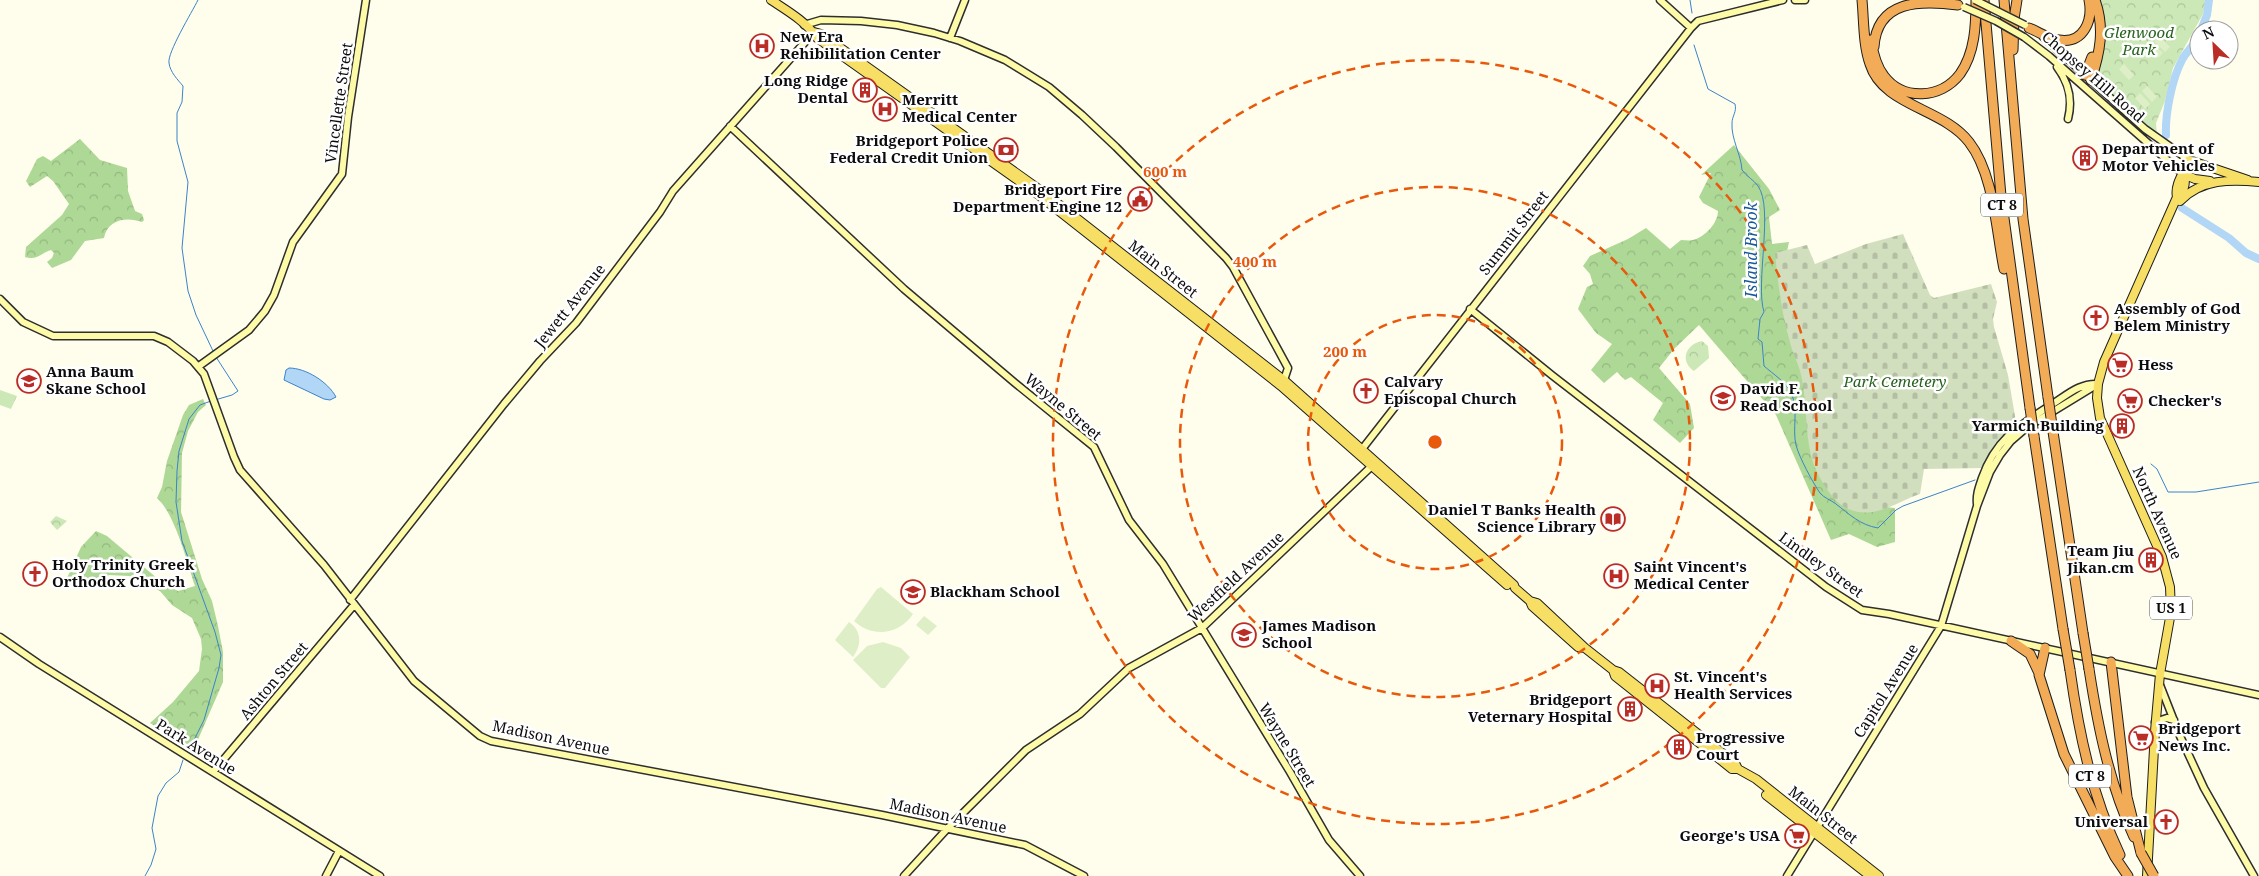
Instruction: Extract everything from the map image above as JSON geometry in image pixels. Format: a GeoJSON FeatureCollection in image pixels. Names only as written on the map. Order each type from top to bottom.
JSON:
{"type":"FeatureCollection","features":[{"type":"Feature","properties":{"kind":"highway"},"geometry":{"type":"LineString","coordinates":[[1862,0],[1868,57],[1878,80],[1893,94],[1953,126],[1967,139],[1977,154],[1985,175],[2004,271],[2013,298]]}},
{"type":"Feature","properties":{"kind":"highway"},"geometry":{"type":"LineString","coordinates":[[1868,0],[1876,62],[1885,78],[1903,91],[1924,94],[1945,88],[1961,73],[1970,53],[1975,30],[1976,0]]}},
{"type":"Feature","properties":{"kind":"highway","name":"CT 8"},"geometry":{"type":"LineString","coordinates":[[1984,0],[1997,156],[2013,298],[2079,728],[2091,781],[2110,832],[2130,876]]}},
{"type":"Feature","properties":{"kind":"highway","name":"CT 8"},"geometry":{"type":"LineString","coordinates":[[2004,0],[2025,236],[2098,726],[2108,769],[2122,811],[2141,853],[2154,876]]}},
{"type":"Feature","properties":{"kind":"highway"},"geometry":{"type":"LineString","coordinates":[[2012,106],[2014,25],[2017,0]]}},
{"type":"Feature","properties":{"kind":"highway"},"geometry":{"type":"LineString","coordinates":[[2027,26],[2058,40],[2076,37],[2083,33],[2089,23],[2091,13],[2089,0]]}},
{"type":"Feature","properties":{"kind":"highway"},"geometry":{"type":"LineString","coordinates":[[2088,77],[2094,51],[2095,36],[2089,0]]}},
{"type":"Feature","properties":{"kind":"highway"},"geometry":{"type":"LineString","coordinates":[[2088,77],[2099,52],[2101,36],[2100,19],[2095,0]]}},
{"type":"Feature","properties":{"kind":"highway"},"geometry":{"type":"LineString","coordinates":[[1876,62],[1874,48],[1876,34],[1882,20],[1892,10],[1906,3],[1916,1],[1961,6]]}},
{"type":"Feature","properties":{"kind":"highway"},"geometry":{"type":"LineString","coordinates":[[2011,641],[2030,654],[2040,675],[2067,762],[2115,857],[2130,876]]}},
{"type":"Feature","properties":{"kind":"highway"},"geometry":{"type":"LineString","coordinates":[[2040,675],[2045,648]]}},
{"type":"Feature","properties":{"kind":"highway"},"geometry":{"type":"LineString","coordinates":[[2111,662],[2127,797],[2141,853]]}},
{"type":"Feature","properties":{"kind":"main road","name":"Vincellette Street"},"geometry":{"type":"LineString","coordinates":[[199,366],[249,330],[265,311],[274,294],[293,242],[342,174],[348,117],[366,0]]}},
{"type":"Feature","properties":{"kind":"main road","name":"Main Street"},"geometry":{"type":"LineString","coordinates":[[771,0],[814,32],[817,38],[1040,196],[1283,383],[1476,554],[1512,589],[1515,588],[1530,601],[1532,606],[1578,648],[1585,648],[1613,670],[1619,672],[1736,763],[1738,769],[1756,779],[1870,876]]}},
{"type":"Feature","properties":{"kind":"main road"},"geometry":{"type":"LineString","coordinates":[[950,38],[965,0]]}},
{"type":"Feature","properties":{"kind":"main road"},"geometry":{"type":"LineString","coordinates":[[1660,0],[1691,28],[1698,21],[1783,0]]}},
{"type":"Feature","properties":{"kind":"main road"},"geometry":{"type":"LineString","coordinates":[[1795,0],[1805,0]]}},
{"type":"Feature","properties":{"kind":"main road","name":"Chopsey Hill Road"},"geometry":{"type":"LineString","coordinates":[[1944,0],[1996,21],[2024,37],[2049,56],[2183,174],[2194,179],[2218,182]]}},
{"type":"Feature","properties":{"kind":"main road","name":"Chopsey Hill Road"},"geometry":{"type":"LineString","coordinates":[[1976,0],[2027,26],[2052,45],[2145,130],[2189,160],[2248,180]]}},
{"type":"Feature","properties":{"kind":"main road"},"geometry":{"type":"LineString","coordinates":[[804,24],[821,20],[875,22],[916,29],[950,38],[1005,60],[1058,94],[1116,147],[1233,266],[1288,368],[1283,383]]}},
{"type":"Feature","properties":{"kind":"main road","name":"Summit Street"},"geometry":{"type":"LineString","coordinates":[[1360,451],[1691,28]]}},
{"type":"Feature","properties":{"kind":"main road","name":"Jewett Avenue"},"geometry":{"type":"LineString","coordinates":[[352,602],[504,404],[576,323],[660,212],[673,191],[814,32]]}},
{"type":"Feature","properties":{"kind":"main road"},"geometry":{"type":"LineString","coordinates":[[2049,56],[2063,75],[2068,88],[2071,102],[2068,119]]}},
{"type":"Feature","properties":{"kind":"main road","name":"Wayne Street"},"geometry":{"type":"LineString","coordinates":[[730,126],[904,289],[1015,384],[1091,443],[1126,516],[1164,564],[1329,840],[1360,876]]}},
{"type":"Feature","properties":{"kind":"main road","name":"US 1"},"geometry":{"type":"LineString","coordinates":[[2173,210],[2178,185],[2189,160]]}},
{"type":"Feature","properties":{"kind":"main road","name":"US 1"},"geometry":{"type":"LineString","coordinates":[[2173,210],[2195,188],[2218,182],[2248,180],[2259,182]]}},
{"type":"Feature","properties":{"kind":"main road","name":"North Avenue"},"geometry":{"type":"LineString","coordinates":[[2147,876],[2155,722],[2160,674],[2171,612],[2168,571],[2103,428],[2098,408],[2098,384],[2111,346],[2173,210]]}},
{"type":"Feature","properties":{"kind":"main road","name":"Madison Avenue"},"geometry":{"type":"LineString","coordinates":[[0,299],[23,322],[53,336],[154,336],[168,342],[199,366],[205,377],[240,470],[309,548],[414,681],[474,731],[491,740],[1025,845],[1084,876]]}},
{"type":"Feature","properties":{"kind":"main road","name":"Lindley Street"},"geometry":{"type":"LineString","coordinates":[[1470,309],[1553,376],[1826,587],[1862,610],[2259,695]]}},
{"type":"Feature","properties":{"kind":"main road","name":"Capitol Avenue"},"geometry":{"type":"LineString","coordinates":[[1787,876],[1940,626],[1977,506],[1976,495],[1986,466],[1999,444],[2014,428],[2075,389],[2086,384],[2098,384]]}},
{"type":"Feature","properties":{"kind":"main road","name":"Westfield Avenue"},"geometry":{"type":"LineString","coordinates":[[904,876],[946,829],[1026,750],[1080,714],[1129,668],[1202,628],[1374,464]]}},
{"type":"Feature","properties":{"kind":"main road","name":"Ashton Street"},"geometry":{"type":"LineString","coordinates":[[213,772],[352,602]]}},
{"type":"Feature","properties":{"kind":"main road","name":"Park Avenue"},"geometry":{"type":"LineString","coordinates":[[0,637],[39,664],[380,876]]}},
{"type":"Feature","properties":{"kind":"main road"},"geometry":{"type":"LineString","coordinates":[[2160,686],[2204,788],[2254,876]]}},
{"type":"Feature","properties":{"kind":"main road"},"geometry":{"type":"LineString","coordinates":[[2155,722],[2164,719],[2174,720]]}},
{"type":"Feature","properties":{"kind":"main road","name":"Main Street"},"geometry":{"type":"LineString","coordinates":[[1816,830],[1878,876]]}},
{"type":"Feature","properties":{"kind":"main road"},"geometry":{"type":"LineString","coordinates":[[326,876],[339,851]]}},
{"type":"Feature","properties":{"kind":"green space","name":"Glenwood Park"},"geometry":{"type":"Polygon","coordinates":[[[2094,0],[2206,0],[2200,20],[2189,20],[2189,39],[2173,68],[2165,101],[2156,123],[2157,135],[2088,77],[2096,48],[2094,0]]]}},
{"type":"Feature","properties":{"kind":"green space"},"geometry":{"type":"Polygon","coordinates":[[[2159,36],[2170,47],[2165,52],[2154,41],[2159,36]]]}},
{"type":"Feature","properties":{"kind":"green space"},"geometry":{"type":"Polygon","coordinates":[[[2153,43],[2163,53],[2158,58],[2148,48],[2153,43]]]}},
{"type":"Feature","properties":{"kind":"green space"},"geometry":{"type":"Polygon","coordinates":[[[2124,64],[2134,75],[2129,80],[2119,69],[2124,64]]]}},
{"type":"Feature","properties":{"kind":"green space"},"geometry":{"type":"Polygon","coordinates":[[[2147,86],[2157,97],[2152,102],[2142,91],[2147,86]]]}},
{"type":"Feature","properties":{"kind":"green space"},"geometry":{"type":"Polygon","coordinates":[[[2140,93],[2150,104],[2145,109],[2135,98],[2140,93]]]}},
{"type":"Feature","properties":{"kind":"green space"},"geometry":{"type":"Polygon","coordinates":[[[80,139],[100,160],[127,168],[128,191],[135,211],[142,214],[144,220],[142,222],[130,219],[113,223],[104,238],[85,241],[71,260],[52,268],[47,262],[54,253],[51,250],[29,258],[25,257],[26,247],[62,215],[69,204],[53,181],[47,176],[30,187],[26,181],[37,159],[43,156],[51,161],[80,139]]]}},
{"type":"Feature","properties":{"kind":"green space"},"geometry":{"type":"Polygon","coordinates":[[[1734,145],[1769,189],[1780,210],[1769,217],[1772,244],[1789,242],[1784,266],[1868,505],[1895,508],[1895,542],[1877,547],[1849,534],[1831,540],[1776,415],[1699,325],[1674,349],[1659,368],[1690,404],[1694,428],[1680,443],[1653,420],[1663,403],[1631,377],[1625,380],[1617,372],[1604,383],[1591,370],[1612,344],[1596,333],[1578,309],[1587,287],[1593,284],[1590,274],[1583,266],[1590,256],[1628,239],[1646,228],[1670,249],[1681,240],[1693,240],[1706,233],[1716,220],[1718,211],[1703,203],[1699,197],[1711,173],[1701,175],[1734,145]]]}},
{"type":"Feature","properties":{"kind":"green space","name":"Park Cemetery"},"geometry":{"type":"Polygon","coordinates":[[[1903,234],[1930,295],[1934,298],[1991,284],[1997,302],[1993,319],[1994,327],[2008,375],[2016,422],[1995,444],[1982,468],[1924,469],[1920,494],[1885,509],[1858,512],[1842,506],[1832,496],[1823,484],[1814,465],[1809,443],[1803,386],[1785,323],[1775,253],[1807,245],[1815,264],[1866,244],[1903,234]]]}},
{"type":"Feature","properties":{"kind":"green space"},"geometry":{"type":"Polygon","coordinates":[[[1702,341],[1708,346],[1709,358],[1694,371],[1687,363],[1686,353],[1696,343],[1702,341]]]}},
{"type":"Feature","properties":{"kind":"green space"},"geometry":{"type":"Polygon","coordinates":[[[0,390],[17,396],[11,409],[0,405],[0,390]]]}},
{"type":"Feature","properties":{"kind":"green space"},"geometry":{"type":"Polygon","coordinates":[[[203,399],[206,405],[198,412],[188,431],[182,453],[181,512],[202,579],[212,601],[223,652],[223,682],[193,751],[150,723],[173,702],[199,671],[202,649],[201,639],[192,618],[172,605],[160,591],[129,576],[109,575],[89,587],[63,587],[81,547],[96,531],[107,536],[158,579],[178,591],[195,586],[175,527],[157,498],[162,487],[167,461],[183,415],[189,405],[203,399]]]}},
{"type":"Feature","properties":{"kind":"green space"},"geometry":{"type":"Polygon","coordinates":[[[56,516],[67,521],[57,530],[50,522],[56,516]]]}},
{"type":"Feature","properties":{"kind":"green space"},"geometry":{"type":"Polygon","coordinates":[[[881,587],[913,614],[907,621],[893,630],[877,632],[869,630],[854,621],[877,589],[881,587]]]}},
{"type":"Feature","properties":{"kind":"green space"},"geometry":{"type":"Polygon","coordinates":[[[924,616],[937,626],[928,635],[916,625],[924,616]]]}},
{"type":"Feature","properties":{"kind":"green space"},"geometry":{"type":"Polygon","coordinates":[[[849,622],[856,630],[859,638],[858,648],[853,657],[835,640],[849,622]]]}},
{"type":"Feature","properties":{"kind":"green space"},"geometry":{"type":"Polygon","coordinates":[[[883,642],[901,648],[910,657],[885,688],[881,688],[853,660],[867,646],[883,642]]]}},
{"type":"Feature","properties":{"kind":"water"},"geometry":{"type":"Polygon","coordinates":[[[289,368],[302,370],[316,377],[328,386],[336,397],[330,400],[324,399],[284,380],[286,370],[289,368]]]}},
{"type":"Feature","properties":{"kind":"waterway"},"geometry":{"type":"LineString","coordinates":[[198,0],[176,42],[169,58],[169,63],[173,73],[183,86],[182,102],[177,113],[177,141],[188,182],[182,248],[188,291],[196,315],[213,351]]}},
{"type":"Feature","properties":{"kind":"waterway","name":"Island Brook"},"geometry":{"type":"LineString","coordinates":[[1690,0],[1692,13]]}},
{"type":"Feature","properties":{"kind":"waterway"},"geometry":{"type":"LineString","coordinates":[[2205,20],[2209,0]]}},
{"type":"Feature","properties":{"kind":"waterway","name":"Island Brook"},"geometry":{"type":"LineString","coordinates":[[1694,45],[1708,89],[1735,104],[1732,129],[1742,170],[1758,186],[1762,197],[1765,228],[1762,283],[1764,312],[1760,319],[1758,339],[1762,342],[1764,366],[1783,382],[1791,393],[1795,405],[1796,445],[1817,489],[1823,496],[1855,519],[1878,528],[1896,510],[1903,506],[1975,480]]}},
{"type":"Feature","properties":{"kind":"waterway"},"geometry":{"type":"LineString","coordinates":[[2166,135],[2172,87],[2182,60],[2189,50]]}},
{"type":"Feature","properties":{"kind":"waterway"},"geometry":{"type":"LineString","coordinates":[[2182,208],[2229,238],[2246,253],[2259,259]]}},
{"type":"Feature","properties":{"kind":"waterway"},"geometry":{"type":"LineString","coordinates":[[215,400],[232,395],[238,391],[216,357]]}},
{"type":"Feature","properties":{"kind":"waterway"},"geometry":{"type":"LineString","coordinates":[[189,750],[204,720],[221,655],[215,632],[182,541],[176,502],[177,471],[179,451],[189,419],[200,405],[211,401]]}},
{"type":"Feature","properties":{"kind":"waterway","name":"Island Brook"},"geometry":{"type":"LineString","coordinates":[[2151,464],[2157,469],[2168,492],[2196,492],[2259,482]]}},
{"type":"Feature","properties":{"kind":"waterway"},"geometry":{"type":"LineString","coordinates":[[145,876],[156,849],[152,828],[158,796],[166,783],[179,772],[183,760]]}},
{"type":"Feature","properties":{"kind":"place","name":"New Era Rehibilitation Center"},"geometry":{"type":"Point","coordinates":[762,46]}},
{"type":"Feature","properties":{"kind":"place","name":"Long Ridge Dental"},"geometry":{"type":"Point","coordinates":[865,90]}},
{"type":"Feature","properties":{"kind":"place","name":"Merritt Medical Center"},"geometry":{"type":"Point","coordinates":[885,109]}},
{"type":"Feature","properties":{"kind":"place","name":"Bridgeport Police Federal Credit Union"},"geometry":{"type":"Point","coordinates":[1006,150]}},
{"type":"Feature","properties":{"kind":"place","name":"Department of Motor Vehicles"},"geometry":{"type":"Point","coordinates":[2085,158]}},
{"type":"Feature","properties":{"kind":"place","name":"Bridgeport Fire Department Engine 12"},"geometry":{"type":"Point","coordinates":[1140,199]}},
{"type":"Feature","properties":{"kind":"place","name":"Assembly of God Belem Ministry"},"geometry":{"type":"Point","coordinates":[2096,318]}},
{"type":"Feature","properties":{"kind":"place","name":"Hess"},"geometry":{"type":"Point","coordinates":[2120,365]}},
{"type":"Feature","properties":{"kind":"place","name":"Anna Baum Skane School"},"geometry":{"type":"Point","coordinates":[29,381]}},
{"type":"Feature","properties":{"kind":"place","name":"Calvary Episcopal Church"},"geometry":{"type":"Point","coordinates":[1366,391]}},
{"type":"Feature","properties":{"kind":"place","name":"David F. Read School"},"geometry":{"type":"Point","coordinates":[1723,398]}},
{"type":"Feature","properties":{"kind":"place","name":"Checker's"},"geometry":{"type":"Point","coordinates":[2130,401]}},
{"type":"Feature","properties":{"kind":"place","name":"Yarmich Building"},"geometry":{"type":"Point","coordinates":[2122,426]}},
{"type":"Feature","properties":{"kind":"place","name":"Daniel T Banks Health Science Library"},"geometry":{"type":"Point","coordinates":[1613,519]}},
{"type":"Feature","properties":{"kind":"place","name":"Team Jiu Jikan.cm"},"geometry":{"type":"Point","coordinates":[2151,560]}},
{"type":"Feature","properties":{"kind":"place","name":"Holy Trinity Greek Orthodox Church"},"geometry":{"type":"Point","coordinates":[35,574]}},
{"type":"Feature","properties":{"kind":"place","name":"Saint Vincent's Medical Center"},"geometry":{"type":"Point","coordinates":[1616,576]}},
{"type":"Feature","properties":{"kind":"place","name":"Blackham School"},"geometry":{"type":"Point","coordinates":[913,592]}},
{"type":"Feature","properties":{"kind":"place","name":"James Madison School"},"geometry":{"type":"Point","coordinates":[1244,635]}},
{"type":"Feature","properties":{"kind":"place","name":"St. Vincent's Health Services"},"geometry":{"type":"Point","coordinates":[1657,686]}},
{"type":"Feature","properties":{"kind":"place","name":"Bridgeport Veternary Hospital"},"geometry":{"type":"Point","coordinates":[1630,709]}},
{"type":"Feature","properties":{"kind":"place","name":"Bridgeport News Inc."},"geometry":{"type":"Point","coordinates":[2141,738]}},
{"type":"Feature","properties":{"kind":"place","name":"Progressive Court"},"geometry":{"type":"Point","coordinates":[1679,747]}},
{"type":"Feature","properties":{"kind":"place","name":"Universal"},"geometry":{"type":"Point","coordinates":[2166,822]}},
{"type":"Feature","properties":{"kind":"place","name":"George's USA"},"geometry":{"type":"Point","coordinates":[1797,836]}}]}
